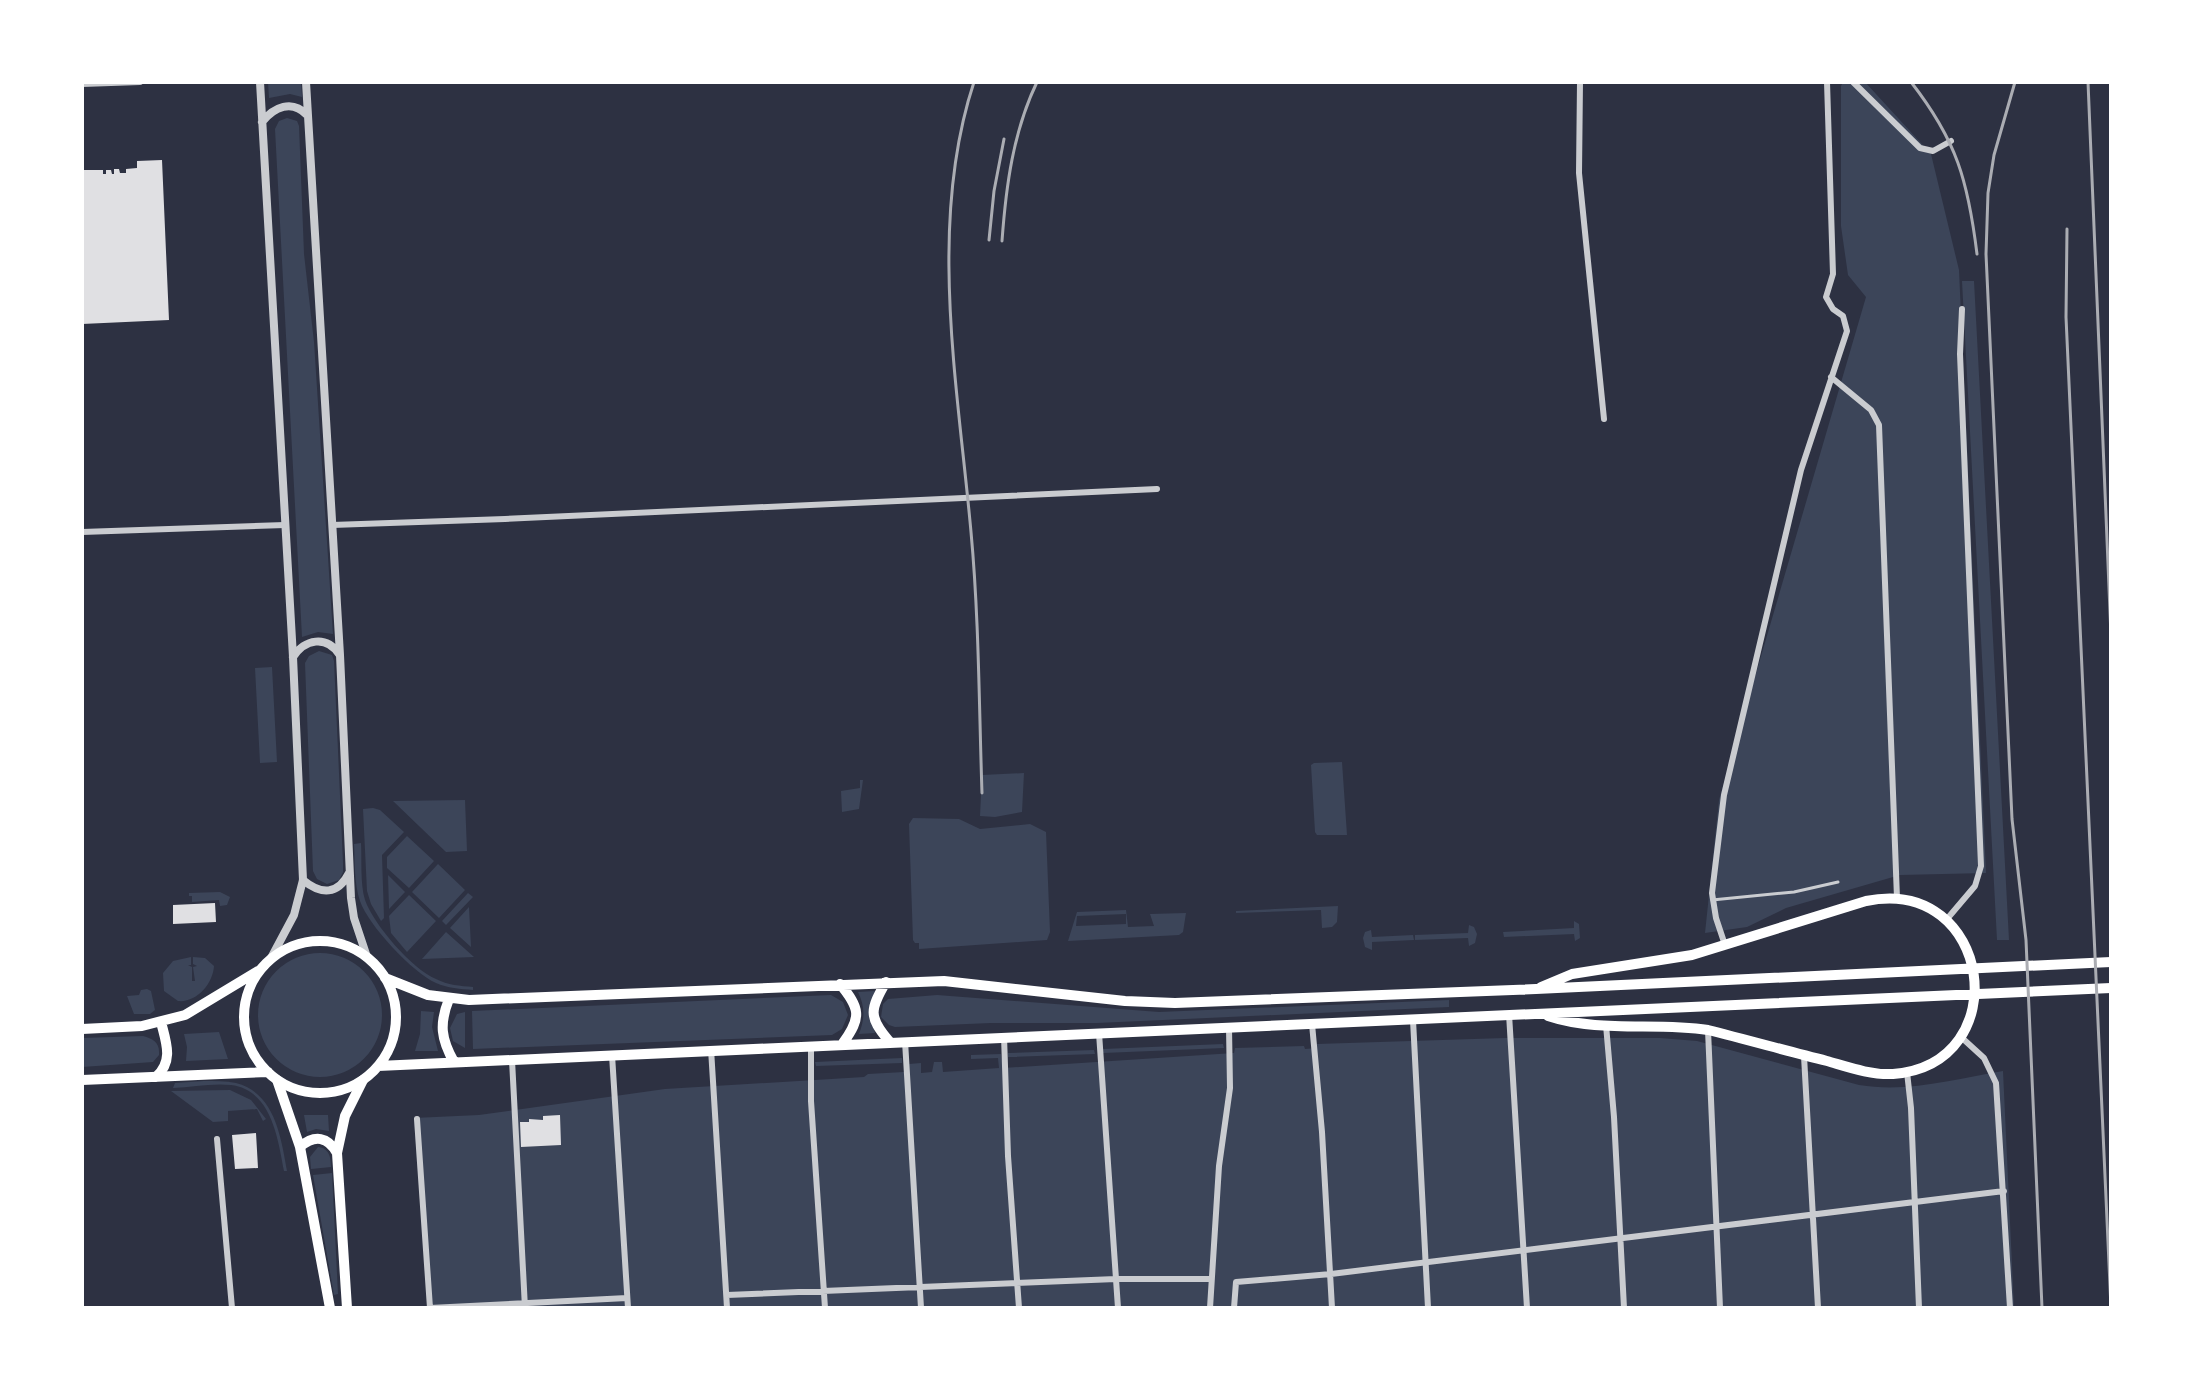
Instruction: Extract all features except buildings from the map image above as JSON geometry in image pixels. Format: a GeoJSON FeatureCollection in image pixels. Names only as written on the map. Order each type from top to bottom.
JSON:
{"type":"FeatureCollection","features":[{"type":"Feature","properties":{"kind":"main road"},"geometry":{"type":"LineString","coordinates":[[1536,989],[1572,974],[1662,961],[1725,945],[1866,901],[1897,898],[1920,904],[1947,919],[1965,944],[1975,970],[1975,999],[1961,1037],[1941,1057],[1907,1072],[1877,1073],[1708,1030],[1568,1023],[1538,1013]]}},
{"type":"Feature","properties":{"kind":"main road"},"geometry":{"type":"LineString","coordinates":[[82,1029],[142,1026],[202,1007],[293,946],[318,941],[349,947],[367,957],[392,991],[396,1023],[393,1039],[378,1066],[363,1080],[344,1089],[323,1093],[292,1088],[277,1080],[255,1057],[245,1031],[246,1000],[260,970]]}},
{"type":"Feature","properties":{"kind":"main road"},"geometry":{"type":"LineString","coordinates":[[385,978],[428,995],[449,999],[886,982],[970,983],[1125,1001],[1175,1003],[2111,962]]}},
{"type":"Feature","properties":{"kind":"main road"},"geometry":{"type":"LineString","coordinates":[[886,982],[876,1000],[873,1016],[889,1041]]}},
{"type":"Feature","properties":{"kind":"main road"},"geometry":{"type":"LineString","coordinates":[[840,984],[852,998],[857,1014],[856,1023],[843,1043]]}},
{"type":"Feature","properties":{"kind":"main road"},"geometry":{"type":"LineString","coordinates":[[378,1066],[2111,988]]}},
{"type":"Feature","properties":{"kind":"main road"},"geometry":{"type":"LineString","coordinates":[[449,999],[441,1029],[454,1062]]}},
{"type":"Feature","properties":{"kind":"main road"},"geometry":{"type":"LineString","coordinates":[[156,1077],[166,1065],[167,1057],[161,1022]]}},
{"type":"Feature","properties":{"kind":"main road"},"geometry":{"type":"LineString","coordinates":[[82,1080],[268,1072]]}},
{"type":"Feature","properties":{"kind":"main road"},"geometry":{"type":"LineString","coordinates":[[277,1080],[300,1147],[330,1308]]}},
{"type":"Feature","properties":{"kind":"main road"},"geometry":{"type":"LineString","coordinates":[[347,1308],[337,1153],[345,1116],[363,1080]]}},
{"type":"Feature","properties":{"kind":"main road"},"geometry":{"type":"LineString","coordinates":[[300,1147],[309,1140],[321,1138],[332,1145],[337,1153]]}},
{"type":"Feature","properties":{"kind":"street"},"geometry":{"type":"LineString","coordinates":[[82,84],[140,82]]}},
{"type":"Feature","properties":{"kind":"street"},"geometry":{"type":"LineString","coordinates":[[260,82],[303,880],[294,915],[270,960]]}},
{"type":"Feature","properties":{"kind":"street"},"geometry":{"type":"LineString","coordinates":[[306,82],[350,872],[354,918],[367,957]]}},
{"type":"Feature","properties":{"kind":"street"},"geometry":{"type":"LineString","coordinates":[[1580,82],[1579,173],[1604,419]]}},
{"type":"Feature","properties":{"kind":"street"},"geometry":{"type":"LineString","coordinates":[[1725,945],[1712,900],[1724,795],[1801,470],[1847,331],[1843,316],[1833,309],[1826,297],[1833,274],[1827,82]]}},
{"type":"Feature","properties":{"kind":"street"},"geometry":{"type":"LineString","coordinates":[[1853,82],[1920,148],[1933,151],[1951,141]]}},
{"type":"Feature","properties":{"kind":"street"},"geometry":{"type":"LineString","coordinates":[[262,122],[273,110],[287,106],[300,107],[308,115]]}},
{"type":"Feature","properties":{"kind":"street"},"geometry":{"type":"LineString","coordinates":[[1947,919],[1975,886],[1981,866],[1960,354],[1962,309]]}},
{"type":"Feature","properties":{"kind":"street"},"geometry":{"type":"LineString","coordinates":[[1831,377],[1871,410],[1879,425],[1897,898]]}},
{"type":"Feature","properties":{"kind":"street"},"geometry":{"type":"LineString","coordinates":[[332,525],[1157,489]]}},
{"type":"Feature","properties":{"kind":"street"},"geometry":{"type":"LineString","coordinates":[[82,532],[285,525]]}},
{"type":"Feature","properties":{"kind":"street"},"geometry":{"type":"LineString","coordinates":[[293,657],[304,645],[318,641],[331,645],[340,655]]}},
{"type":"Feature","properties":{"kind":"street"},"geometry":{"type":"LineString","coordinates":[[303,880],[317,890],[329,891],[340,887],[350,872]]}},
{"type":"Feature","properties":{"kind":"street"},"geometry":{"type":"LineString","coordinates":[[1509,1014],[1527,1308]]}},
{"type":"Feature","properties":{"kind":"street"},"geometry":{"type":"LineString","coordinates":[[1413,1018],[1428,1308]]}},
{"type":"Feature","properties":{"kind":"street"},"geometry":{"type":"LineString","coordinates":[[1312,1022],[1332,1308]]}},
{"type":"Feature","properties":{"kind":"street"},"geometry":{"type":"LineString","coordinates":[[1606,1025],[1624,1308]]}},
{"type":"Feature","properties":{"kind":"street"},"geometry":{"type":"LineString","coordinates":[[1210,1308],[1219,1166],[1230,1088],[1229,1027]]}},
{"type":"Feature","properties":{"kind":"street"},"geometry":{"type":"LineString","coordinates":[[1708,1030],[1720,1308]]}},
{"type":"Feature","properties":{"kind":"street"},"geometry":{"type":"LineString","coordinates":[[1099,1033],[1118,1308]]}},
{"type":"Feature","properties":{"kind":"street"},"geometry":{"type":"LineString","coordinates":[[1004,1036],[1008,1156],[1019,1308]]}},
{"type":"Feature","properties":{"kind":"street"},"geometry":{"type":"LineString","coordinates":[[1961,1037],[1984,1058],[1996,1083],[2010,1308]]}},
{"type":"Feature","properties":{"kind":"street"},"geometry":{"type":"LineString","coordinates":[[905,1041],[921,1308]]}},
{"type":"Feature","properties":{"kind":"street"},"geometry":{"type":"LineString","coordinates":[[811,1045],[811,1101],[825,1308]]}},
{"type":"Feature","properties":{"kind":"street"},"geometry":{"type":"LineString","coordinates":[[711,1049],[727,1308]]}},
{"type":"Feature","properties":{"kind":"street"},"geometry":{"type":"LineString","coordinates":[[612,1055],[628,1308]]}},
{"type":"Feature","properties":{"kind":"street"},"geometry":{"type":"LineString","coordinates":[[1804,1056],[1818,1308]]}},
{"type":"Feature","properties":{"kind":"street"},"geometry":{"type":"LineString","coordinates":[[512,1060],[525,1305]]}},
{"type":"Feature","properties":{"kind":"street"},"geometry":{"type":"LineString","coordinates":[[1907,1072],[1919,1308]]}},
{"type":"Feature","properties":{"kind":"street"},"geometry":{"type":"LineString","coordinates":[[417,1119],[430,1308],[627,1298]]}},
{"type":"Feature","properties":{"kind":"street"},"geometry":{"type":"LineString","coordinates":[[217,1139],[232,1308]]}},
{"type":"Feature","properties":{"kind":"street"},"geometry":{"type":"LineString","coordinates":[[1234,1308],[1236,1282],[1331,1274],[2004,1191]]}},
{"type":"Feature","properties":{"kind":"street"},"geometry":{"type":"LineString","coordinates":[[727,1295],[1116,1279],[1211,1279]]}},
{"type":"Feature","properties":{"kind":"lane"},"geometry":{"type":"LineString","coordinates":[[1712,900],[1794,892],[1838,882]]}},
{"type":"Feature","properties":{"kind":"shaded area"},"geometry":{"type":"Polygon","coordinates":[[[268,82],[301,82],[302,97],[290,94],[269,98],[268,82]]]}},
{"type":"Feature","properties":{"kind":"shaded area"},"geometry":{"type":"Polygon","coordinates":[[[1843,82],[1865,82],[1931,154],[1959,270],[1986,873],[1900,875],[1786,908],[1747,927],[1705,933],[1719,800],[1866,297],[1848,275],[1841,226],[1843,82]]]}},
{"type":"Feature","properties":{"kind":"shaded area"},"geometry":{"type":"Polygon","coordinates":[[[287,118],[297,121],[299,126],[304,254],[314,342],[333,634],[318,632],[302,637],[275,129],[279,121],[287,118]]]}},
{"type":"Feature","properties":{"kind":"shaded area"},"geometry":{"type":"Polygon","coordinates":[[[1962,281],[1974,281],[2009,940],[1997,940],[1962,281]]]}},
{"type":"Feature","properties":{"kind":"shaded area"},"geometry":{"type":"Polygon","coordinates":[[[319,651],[332,655],[334,661],[343,863],[339,880],[327,884],[317,879],[313,871],[305,663],[309,656],[319,651]]]}},
{"type":"Feature","properties":{"kind":"shaded area"},"geometry":{"type":"Polygon","coordinates":[[[272,667],[277,762],[260,763],[255,668],[272,667]]]}},
{"type":"Feature","properties":{"kind":"shaded area"},"geometry":{"type":"Polygon","coordinates":[[[1342,762],[1347,835],[1317,835],[1311,765],[1342,762]]]}},
{"type":"Feature","properties":{"kind":"shaded area"},"geometry":{"type":"Polygon","coordinates":[[[1024,773],[1022,812],[995,817],[980,816],[982,775],[1024,773]]]}},
{"type":"Feature","properties":{"kind":"shaded area"},"geometry":{"type":"Polygon","coordinates":[[[860,780],[863,780],[859,809],[842,812],[841,791],[860,788],[860,780]]]}},
{"type":"Feature","properties":{"kind":"shaded area"},"geometry":{"type":"Polygon","coordinates":[[[465,800],[467,851],[446,852],[393,801],[465,800]]]}},
{"type":"Feature","properties":{"kind":"shaded area"},"geometry":{"type":"Polygon","coordinates":[[[363,809],[380,810],[404,832],[382,855],[384,918],[381,921],[367,891],[363,809]]]}},
{"type":"Feature","properties":{"kind":"shaded area"},"geometry":{"type":"Polygon","coordinates":[[[913,818],[959,819],[980,829],[1030,824],[1046,832],[1050,932],[1047,940],[919,949],[919,943],[913,940],[909,824],[913,818]]]}},
{"type":"Feature","properties":{"kind":"shaded area"},"geometry":{"type":"Polygon","coordinates":[[[407,836],[434,861],[409,888],[387,868],[387,857],[407,836]]]}},
{"type":"Feature","properties":{"kind":"shaded area"},"geometry":{"type":"Polygon","coordinates":[[[361,843],[365,900],[385,933],[426,974],[445,983],[473,987],[473,990],[445,986],[426,978],[381,935],[360,901],[354,844],[361,843]]]}},
{"type":"Feature","properties":{"kind":"shaded area"},"geometry":{"type":"Polygon","coordinates":[[[438,864],[465,890],[439,918],[412,892],[438,864]]]}},
{"type":"Feature","properties":{"kind":"shaded area"},"geometry":{"type":"Polygon","coordinates":[[[388,875],[405,892],[389,909],[388,875]]]}},
{"type":"Feature","properties":{"kind":"shaded area"},"geometry":{"type":"Polygon","coordinates":[[[220,892],[230,897],[227,905],[220,906],[219,900],[192,902],[192,896],[189,896],[189,893],[220,892]]]}},
{"type":"Feature","properties":{"kind":"shaded area"},"geometry":{"type":"Polygon","coordinates":[[[468,893],[473,897],[446,925],[442,921],[468,893]]]}},
{"type":"Feature","properties":{"kind":"shaded area"},"geometry":{"type":"Polygon","coordinates":[[[409,895],[436,921],[407,952],[391,933],[389,916],[409,895]]]}},
{"type":"Feature","properties":{"kind":"shaded area"},"geometry":{"type":"Polygon","coordinates":[[[1338,906],[1337,922],[1332,927],[1322,928],[1321,910],[1236,913],[1236,911],[1338,906]]]}},
{"type":"Feature","properties":{"kind":"shaded area"},"geometry":{"type":"Polygon","coordinates":[[[469,907],[471,947],[450,928],[469,907]]]}},
{"type":"Feature","properties":{"kind":"shaded area"},"geometry":{"type":"Polygon","coordinates":[[[1126,910],[1128,927],[1154,926],[1150,914],[1186,913],[1183,932],[1179,935],[1068,941],[1077,912],[1126,910]],[[1126,914],[1077,916],[1076,926],[1126,924],[1126,914]]]}},
{"type":"Feature","properties":{"kind":"shaded area"},"geometry":{"type":"Polygon","coordinates":[[[1574,921],[1579,924],[1580,938],[1575,941],[1574,934],[1504,937],[1503,932],[1574,928],[1574,921]]]}},
{"type":"Feature","properties":{"kind":"shaded area"},"geometry":{"type":"Polygon","coordinates":[[[1469,925],[1474,927],[1477,934],[1475,943],[1469,946],[1468,938],[1415,940],[1415,935],[1468,933],[1469,925]]]}},
{"type":"Feature","properties":{"kind":"shaded area"},"geometry":{"type":"Polygon","coordinates":[[[1371,930],[1372,937],[1413,935],[1414,940],[1372,942],[1372,950],[1365,947],[1363,938],[1365,932],[1371,930]]]}},
{"type":"Feature","properties":{"kind":"shaded area"},"geometry":{"type":"Polygon","coordinates":[[[446,932],[474,957],[422,959],[446,932]]]}},
{"type":"Feature","properties":{"kind":"shaded area"},"geometry":{"type":"Polygon","coordinates":[[[320,953],[344,958],[364,971],[377,991],[382,1015],[377,1039],[364,1059],[344,1072],[320,1077],[296,1072],[276,1059],[263,1039],[258,1015],[263,991],[276,971],[296,958],[320,953]]]}},
{"type":"Feature","properties":{"kind":"shaded area"},"geometry":{"type":"Polygon","coordinates":[[[191,957],[191,965],[188,965],[192,967],[192,981],[195,981],[193,967],[197,966],[193,964],[193,957],[205,958],[214,966],[213,973],[207,986],[197,996],[178,1001],[164,991],[163,973],[173,961],[191,957]]]}},
{"type":"Feature","properties":{"kind":"shaded area"},"geometry":{"type":"Polygon","coordinates":[[[141,990],[151,991],[155,1010],[150,1014],[134,1014],[127,996],[139,995],[141,990]]]}},
{"type":"Feature","properties":{"kind":"shaded area"},"geometry":{"type":"Polygon","coordinates":[[[875,991],[869,1010],[875,1033],[859,1034],[863,1013],[858,992],[875,991]]]}},
{"type":"Feature","properties":{"kind":"shaded area"},"geometry":{"type":"Polygon","coordinates":[[[831,995],[843,1002],[848,1015],[842,1029],[832,1035],[473,1049],[472,1011],[831,995]]]}},
{"type":"Feature","properties":{"kind":"shaded area"},"geometry":{"type":"Polygon","coordinates":[[[937,995],[1159,1012],[1449,1000],[1449,1007],[1097,1023],[895,1027],[881,1017],[883,1004],[888,999],[937,995]]]}},
{"type":"Feature","properties":{"kind":"shaded area"},"geometry":{"type":"Polygon","coordinates":[[[421,1011],[434,1012],[432,1027],[438,1051],[415,1051],[420,1034],[421,1011]]]}},
{"type":"Feature","properties":{"kind":"shaded area"},"geometry":{"type":"Polygon","coordinates":[[[465,1012],[465,1048],[453,1041],[450,1028],[457,1014],[465,1012]]]}},
{"type":"Feature","properties":{"kind":"shaded area"},"geometry":{"type":"Polygon","coordinates":[[[219,1032],[228,1059],[186,1061],[184,1034],[219,1032]]]}},
{"type":"Feature","properties":{"kind":"shaded area"},"geometry":{"type":"Polygon","coordinates":[[[143,1036],[157,1044],[159,1055],[153,1062],[82,1067],[82,1038],[143,1036]]]}},
{"type":"Feature","properties":{"kind":"shaded area"},"geometry":{"type":"Polygon","coordinates":[[[1505,1038],[1660,1038],[1697,1041],[1859,1085],[1877,1087],[1931,1084],[2003,1071],[2014,1308],[428,1308],[414,1118],[479,1115],[665,1089],[864,1077],[868,1074],[904,1072],[909,1064],[921,1063],[921,1073],[932,1072],[934,1062],[942,1062],[943,1072],[999,1068],[998,1058],[971,1059],[971,1055],[1001,1054],[1003,1068],[1234,1053],[1235,1048],[1304,1046],[1305,1049],[1317,1048],[1317,1044],[1505,1038]]]}},
{"type":"Feature","properties":{"kind":"shaded area"},"geometry":{"type":"Polygon","coordinates":[[[1223,1044],[1224,1048],[1103,1053],[1103,1049],[1223,1044]]]}},
{"type":"Feature","properties":{"kind":"shaded area"},"geometry":{"type":"Polygon","coordinates":[[[1094,1050],[1095,1054],[1008,1057],[1008,1053],[1094,1050]]]}},
{"type":"Feature","properties":{"kind":"shaded area"},"geometry":{"type":"Polygon","coordinates":[[[902,1058],[902,1063],[816,1066],[815,1062],[902,1058]]]}},
{"type":"Feature","properties":{"kind":"shaded area"},"geometry":{"type":"Polygon","coordinates":[[[175,1083],[236,1083],[260,1096],[279,1131],[287,1171],[284,1171],[271,1118],[256,1096],[231,1085],[173,1088],[175,1083]]]}},
{"type":"Feature","properties":{"kind":"shaded area"},"geometry":{"type":"Polygon","coordinates":[[[230,1090],[251,1100],[266,1119],[263,1121],[257,1109],[228,1111],[228,1121],[213,1122],[171,1091],[230,1090]]]}},
{"type":"Feature","properties":{"kind":"shaded area"},"geometry":{"type":"Polygon","coordinates":[[[304,1115],[328,1115],[329,1131],[316,1129],[307,1132],[304,1115]]]}},
{"type":"Feature","properties":{"kind":"shaded area"},"geometry":{"type":"Polygon","coordinates":[[[318,1147],[329,1154],[331,1167],[311,1169],[310,1157],[318,1147]]]}},
{"type":"Feature","properties":{"kind":"shaded area"},"geometry":{"type":"Polygon","coordinates":[[[332,1173],[338,1294],[334,1295],[313,1175],[332,1173]]]}},
{"type":"Feature","properties":{"kind":"railway"},"geometry":{"type":"LineString","coordinates":[[974,82],[960,136],[952,192],[949,249],[954,363],[976,597],[982,793]]}},
{"type":"Feature","properties":{"kind":"railway"},"geometry":{"type":"LineString","coordinates":[[1002,241],[1012,160],[1022,120],[1037,82]]}},
{"type":"Feature","properties":{"kind":"railway"},"geometry":{"type":"LineString","coordinates":[[1911,82],[1927,103],[1958,163],[1977,254]]}},
{"type":"Feature","properties":{"kind":"railway"},"geometry":{"type":"LineString","coordinates":[[2015,82],[1994,155],[1988,193],[1986,254],[2012,819],[2026,940],[2042,1308]]}},
{"type":"Feature","properties":{"kind":"railway"},"geometry":{"type":"LineString","coordinates":[[2088,82],[2111,636]]}},
{"type":"Feature","properties":{"kind":"railway"},"geometry":{"type":"LineString","coordinates":[[989,240],[1004,139]]}},
{"type":"Feature","properties":{"kind":"railway"},"geometry":{"type":"LineString","coordinates":[[2067,229],[2066,317],[2111,1308]]}}]}
